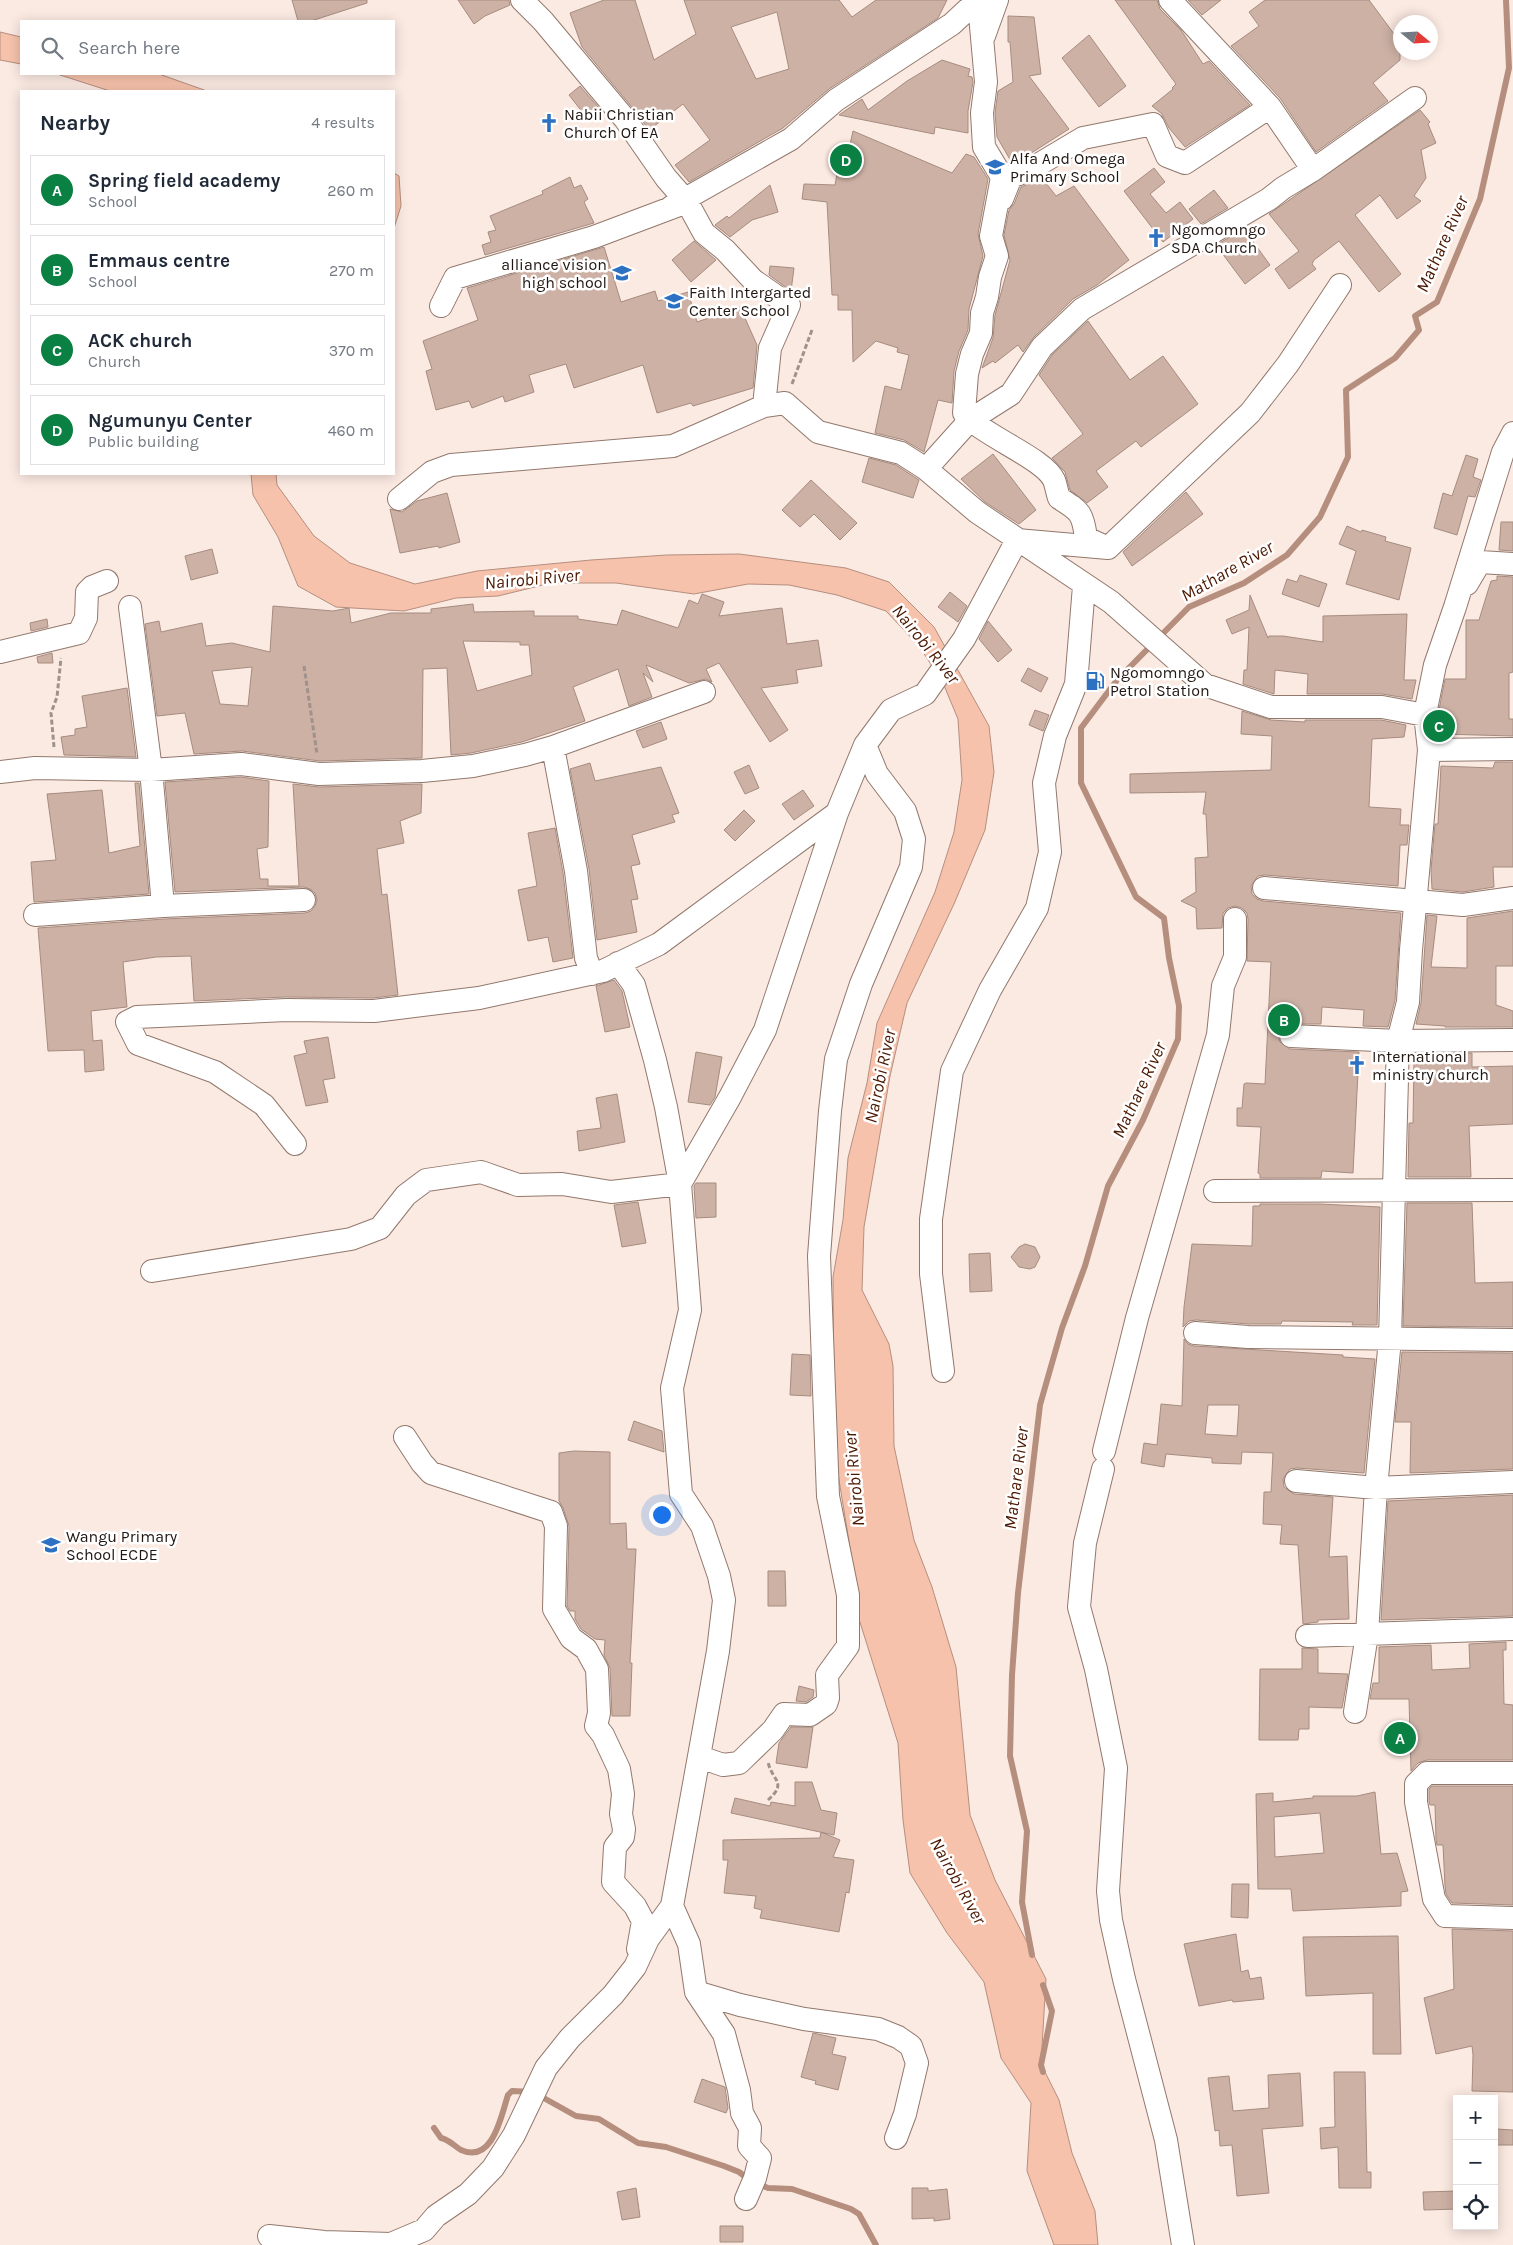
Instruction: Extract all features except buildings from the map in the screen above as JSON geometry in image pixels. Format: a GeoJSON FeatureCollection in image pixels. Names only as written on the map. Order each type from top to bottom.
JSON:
{"type":"FeatureCollection","features":[{"type":"Feature","properties":{"kind":"street"},"geometry":{"type":"LineString","coordinates":[[522,0],[544,20],[625,119],[666,178],[687,202],[704,233],[725,250],[753,280],[789,305],[770,348],[774,405]]}},
{"type":"Feature","properties":{"kind":"street"},"geometry":{"type":"LineString","coordinates":[[1170,0],[1270,107],[1313,170]]}},
{"type":"Feature","properties":{"kind":"street"},"geometry":{"type":"LineString","coordinates":[[687,202],[671,207],[791,138],[836,100],[952,24],[967,10],[991,3],[982,114],[984,147],[1002,177],[997,197],[996,216]]}},
{"type":"Feature","properties":{"kind":"street"},"geometry":{"type":"LineString","coordinates":[[926,470],[970,420],[1011,394],[1042,347],[1082,309],[1269,199],[1415,98]]}},
{"type":"Feature","properties":{"kind":"street"},"geometry":{"type":"LineString","coordinates":[[1108,548],[1086,538],[1084,524],[1078,510],[1059,498],[1053,478],[1040,466],[970,420],[964,413],[967,374],[972,354],[981,332],[982,313],[990,277],[998,256],[991,236],[1006,187],[1011,178],[1031,170],[1083,138],[1153,124],[1167,156],[1185,163],[1270,107]]}},
{"type":"Feature","properties":{"kind":"street"},"geometry":{"type":"LineString","coordinates":[[441,306],[455,278],[594,237],[687,202]]}},
{"type":"Feature","properties":{"kind":"street"},"geometry":{"type":"LineString","coordinates":[[1017,540],[1108,548],[1250,413],[1288,364],[1340,285]]}},
{"type":"Feature","properties":{"kind":"street"},"geometry":{"type":"LineString","coordinates":[[774,405],[818,432],[901,454],[926,470],[977,512],[1084,586],[1111,602],[1205,685],[1271,707],[1382,707],[1425,715]]}},
{"type":"Feature","properties":{"kind":"street"},"geometry":{"type":"LineString","coordinates":[[399,499],[432,472],[451,465],[672,446],[774,405]]}},
{"type":"Feature","properties":{"kind":"street"},"geometry":{"type":"LineString","coordinates":[[1355,1712],[1367,1634],[1376,1488],[1390,1339],[1398,1041],[1408,1002],[1429,750],[1425,715],[1435,665],[1503,452],[1513,433]]}},
{"type":"Feature","properties":{"kind":"street"},"geometry":{"type":"LineString","coordinates":[[680,1184],[730,1097],[765,1030],[837,813],[865,745],[890,710],[925,694],[964,639],[1017,540]]}},
{"type":"Feature","properties":{"kind":"street"},"geometry":{"type":"LineString","coordinates":[[1455,607],[1480,562],[1513,564]]}},
{"type":"Feature","properties":{"kind":"street"},"geometry":{"type":"LineString","coordinates":[[0,652],[79,633],[86,618],[87,592],[92,587],[106,581]]}},
{"type":"Feature","properties":{"kind":"street"},"geometry":{"type":"LineString","coordinates":[[943,1371],[931,1274],[931,1219],[952,1070],[990,990],[1037,908],[1050,852],[1044,784],[1055,736],[1076,684],[1084,586]]}},
{"type":"Feature","properties":{"kind":"street"},"geometry":{"type":"LineString","coordinates":[[130,607],[151,770],[163,906]]}},
{"type":"Feature","properties":{"kind":"street"},"geometry":{"type":"LineString","coordinates":[[0,772],[35,768],[151,770],[240,764],[320,774],[422,771],[472,766],[525,756],[704,692]]}},
{"type":"Feature","properties":{"kind":"street"},"geometry":{"type":"LineString","coordinates":[[700,1757],[723,1764],[740,1763],[778,1725],[784,1714],[810,1715],[826,1704],[828,1698],[827,1675],[848,1646],[848,1594],[828,1496],[819,1256],[830,1111],[836,1060],[862,984],[911,867],[914,840],[905,810],[877,774],[865,745]]}},
{"type":"Feature","properties":{"kind":"street"},"geometry":{"type":"LineString","coordinates":[[553,747],[576,871],[586,958],[592,974]]}},
{"type":"Feature","properties":{"kind":"street"},"geometry":{"type":"LineString","coordinates":[[1429,750],[1513,749]]}},
{"type":"Feature","properties":{"kind":"street"},"geometry":{"type":"LineString","coordinates":[[296,1144],[264,1105],[215,1072],[138,1044],[127,1022],[137,1017],[287,1010],[374,1010],[479,998],[603,971],[659,944],[837,813]]}},
{"type":"Feature","properties":{"kind":"street"},"geometry":{"type":"LineString","coordinates":[[1264,888],[1463,906],[1513,898]]}},
{"type":"Feature","properties":{"kind":"street"},"geometry":{"type":"LineString","coordinates":[[35,915],[163,906],[304,900]]}},
{"type":"Feature","properties":{"kind":"street"},"geometry":{"type":"LineString","coordinates":[[1183,2245],[1166,2140],[1124,1979],[1111,1920],[1108,1891],[1116,1768],[1098,1678],[1079,1607],[1085,1543],[1103,1460],[1137,1318],[1218,1035],[1223,986],[1235,957],[1235,919]]}},
{"type":"Feature","properties":{"kind":"street"},"geometry":{"type":"LineString","coordinates":[[269,2236],[324,2242],[392,2244],[424,2230],[436,2216],[468,2194],[493,2168],[514,2135],[546,2068],[570,2038],[613,1995],[635,1967],[648,1939],[672,1906],[700,1757],[718,1651],[724,1600],[719,1576],[702,1526],[681,1494],[672,1388],[690,1310],[680,1184],[666,1107],[634,985],[618,963]]}},
{"type":"Feature","properties":{"kind":"street"},"geometry":{"type":"LineString","coordinates":[[1291,1036],[1398,1041],[1513,1040]]}},
{"type":"Feature","properties":{"kind":"street"},"geometry":{"type":"LineString","coordinates":[[152,1271],[351,1239],[380,1228],[406,1195],[426,1180],[480,1172],[518,1185],[562,1184],[611,1192],[680,1184]]}},
{"type":"Feature","properties":{"kind":"street"},"geometry":{"type":"LineString","coordinates":[[1215,1191],[1513,1190]]}},
{"type":"Feature","properties":{"kind":"street"},"geometry":{"type":"LineString","coordinates":[[1195,1333],[1248,1337],[1513,1340]]}},
{"type":"Feature","properties":{"kind":"street"},"geometry":{"type":"LineString","coordinates":[[405,1437],[431,1473],[551,1512],[556,1526],[554,1609],[571,1638],[586,1649],[597,1669],[599,1713],[596,1726],[597,1730],[603,1735],[618,1769],[623,1794],[621,1814],[624,1829],[623,1837],[615,1847],[613,1882],[635,1906],[643,1921],[635,1967]]}},
{"type":"Feature","properties":{"kind":"street"},"geometry":{"type":"LineString","coordinates":[[1296,1481],[1376,1488],[1513,1482]]}},
{"type":"Feature","properties":{"kind":"street"},"geometry":{"type":"LineString","coordinates":[[1307,1636],[1513,1629]]}},
{"type":"Feature","properties":{"kind":"street"},"geometry":{"type":"LineString","coordinates":[[1513,1773],[1426,1773],[1416,1784],[1416,1802],[1434,1899],[1445,1916],[1513,1918]]}},
{"type":"Feature","properties":{"kind":"street"},"geometry":{"type":"LineString","coordinates":[[672,1906],[689,1944],[696,1992],[724,2034],[739,2090],[742,2113],[750,2128],[749,2146],[752,2152],[757,2153],[760,2158],[751,2187]]}},
{"type":"Feature","properties":{"kind":"street"},"geometry":{"type":"LineString","coordinates":[[696,1992],[740,2005],[804,2019],[878,2029],[898,2037],[911,2046],[917,2063],[905,2114],[896,2138]]}},
{"type":"Feature","properties":{"kind":"path"},"geometry":{"type":"LineString","coordinates":[[774,405],[812,330]]}},
{"type":"Feature","properties":{"kind":"path"},"geometry":{"type":"LineString","coordinates":[[61,769],[54,746],[51,712],[57,697],[62,637]]}},
{"type":"Feature","properties":{"kind":"path"},"geometry":{"type":"LineString","coordinates":[[304,666],[320,774]]}},
{"type":"Feature","properties":{"kind":"path"},"geometry":{"type":"LineString","coordinates":[[768,1800],[776,1793],[778,1788],[778,1781],[768,1762],[778,1725]]}},
{"type":"Feature","properties":{"kind":"water"},"geometry":{"type":"Polygon","coordinates":[[[0,32],[20,37],[20,64],[0,60],[0,32]]]}},
{"type":"Feature","properties":{"kind":"water"},"geometry":{"type":"Polygon","coordinates":[[[60,75],[162,75],[204,90],[107,90],[60,75]]]}},
{"type":"Feature","properties":{"kind":"water"},"geometry":{"type":"Polygon","coordinates":[[[395,174],[399,176],[401,206],[395,225],[395,174]]]}},
{"type":"Feature","properties":{"kind":"water","name":"Nairobi River"},"geometry":{"type":"Polygon","coordinates":[[[251,475],[276,475],[277,485],[314,536],[350,563],[415,584],[477,571],[667,555],[739,554],[846,568],[889,582],[934,627],[989,726],[994,772],[985,830],[954,904],[907,1003],[890,1076],[864,1227],[862,1290],[889,1344],[893,1366],[894,1446],[914,1540],[932,1587],[956,1667],[970,1815],[995,1880],[1046,1979],[1041,2064],[1059,2100],[1072,2153],[1095,2211],[1098,2245],[1054,2245],[1027,2171],[1031,2103],[1001,2058],[984,1982],[947,1933],[910,1873],[903,1820],[898,1743],[858,1616],[852,1560],[834,1449],[833,1277],[843,1220],[848,1158],[867,1083],[877,1023],[935,892],[954,832],[962,780],[958,719],[943,683],[919,646],[886,611],[837,595],[789,585],[748,584],[694,594],[616,583],[551,583],[498,596],[456,598],[404,611],[336,607],[298,586],[278,537],[253,495],[251,475]]]}},
{"type":"Feature","properties":{"kind":"waterway","name":"Mathare River"},"geometry":{"type":"LineString","coordinates":[[1032,1955],[1022,1902],[1027,1831],[1010,1756],[1012,1675],[1018,1593],[1040,1405],[1062,1328],[1085,1266],[1108,1186],[1143,1120],[1178,1039],[1179,1006],[1169,958],[1164,918],[1136,897],[1081,783],[1081,728],[1117,680],[1189,607],[1244,583],[1287,555],[1320,517],[1348,457],[1346,390],[1395,358],[1419,330],[1415,316],[1437,302],[1480,199],[1509,68],[1506,0]]}},
{"type":"Feature","properties":{"kind":"waterway","name":"Mathare River"},"geometry":{"type":"LineString","coordinates":[[1043,1985],[1052,2011],[1041,2065],[1043,2072]]}},
{"type":"Feature","properties":{"kind":"waterway"},"geometry":{"type":"LineString","coordinates":[[434,2128],[441,2138],[461,2150],[472,2153],[481,2150],[494,2136],[508,2095],[512,2091],[533,2092],[576,2116],[599,2119],[638,2143],[666,2147],[724,2166],[768,2188],[792,2189],[851,2209],[859,2214],[876,2245]]}},
{"type":"Feature","properties":{"kind":"place","name":"Nabii Christian Church Of EA"},"geometry":{"type":"Point","coordinates":[549,123]}},
{"type":"Feature","properties":{"kind":"place","name":"Ngumunyu Center"},"geometry":{"type":"Point","coordinates":[846,160]}},
{"type":"Feature","properties":{"kind":"place","name":"Alfa And Omega Primary School"},"geometry":{"type":"Point","coordinates":[995,167]}},
{"type":"Feature","properties":{"kind":"place","name":"Ngomomngo SDA Church"},"geometry":{"type":"Point","coordinates":[1156,238]}},
{"type":"Feature","properties":{"kind":"place","name":"alliance vision high school"},"geometry":{"type":"Point","coordinates":[622,273]}},
{"type":"Feature","properties":{"kind":"place","name":"Faith Intergarted Center School"},"geometry":{"type":"Point","coordinates":[674,301]}},
{"type":"Feature","properties":{"kind":"place","name":"Ngomomngo Petrol Station"},"geometry":{"type":"Point","coordinates":[1095,681]}},
{"type":"Feature","properties":{"kind":"place","name":"ACK church"},"geometry":{"type":"Point","coordinates":[1439,726]}},
{"type":"Feature","properties":{"kind":"place","name":"Emmaus centre"},"geometry":{"type":"Point","coordinates":[1284,1020]}},
{"type":"Feature","properties":{"kind":"place","name":"International ministry church"},"geometry":{"type":"Point","coordinates":[1357,1065]}},
{"type":"Feature","properties":{"kind":"place","name":"Wangu Primary School ECDE"},"geometry":{"type":"Point","coordinates":[51,1545]}},
{"type":"Feature","properties":{"kind":"place","name":"Spring field academy"},"geometry":{"type":"Point","coordinates":[1400,1738]}}]}
